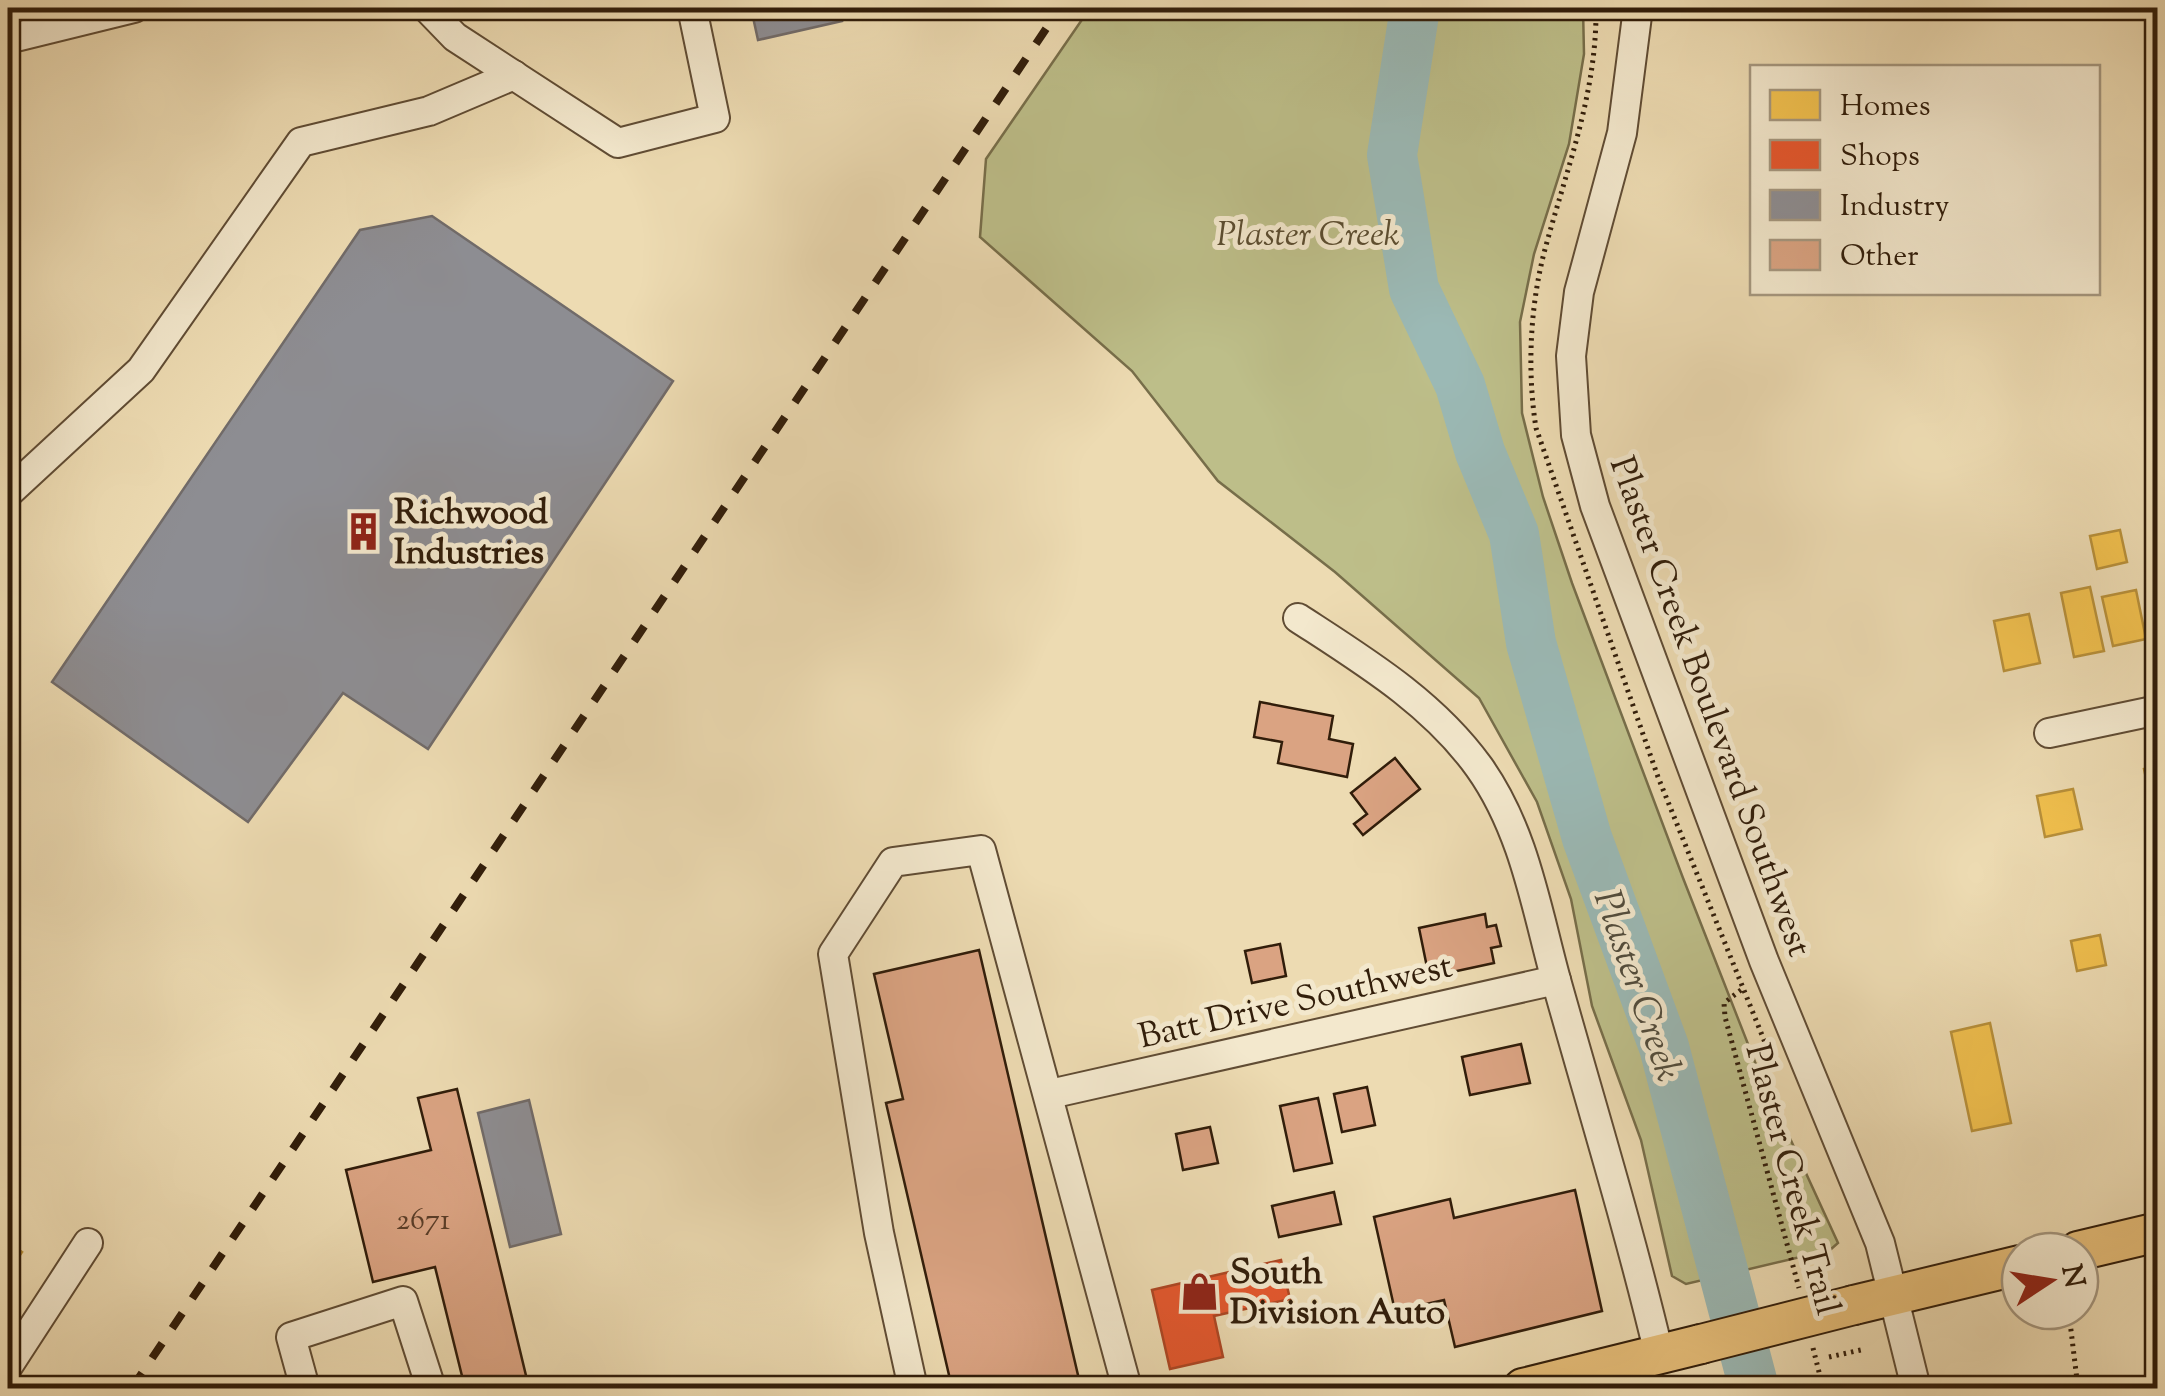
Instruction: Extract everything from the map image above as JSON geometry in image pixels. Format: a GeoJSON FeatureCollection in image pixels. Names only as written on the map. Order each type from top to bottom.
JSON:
{"type":"FeatureCollection","features":[{"type":"Feature","properties":{"kind":"main road"},"geometry":{"type":"LineString","coordinates":[[2100,1246],[2158,1232]]}},
{"type":"Feature","properties":{"kind":"main road"},"geometry":{"type":"LineString","coordinates":[[1522,1388],[2000,1270]]}},
{"type":"Feature","properties":{"kind":"street"},"geometry":{"type":"LineString","coordinates":[[8,39],[134,8]]}},
{"type":"Feature","properties":{"kind":"street"},"geometry":{"type":"LineString","coordinates":[[427,8],[455,37],[618,143],[715,118],[692,8]]}},
{"type":"Feature","properties":{"kind":"street","name":"Plaster Creek Boulevard Southwest"},"geometry":{"type":"LineString","coordinates":[[1638,8],[1622,133],[1576,310],[1571,356],[1576,435],[1595,506],[1764,961],[1880,1243],[1916,1388]]}},
{"type":"Feature","properties":{"kind":"street"},"geometry":{"type":"LineString","coordinates":[[8,493],[140,370],[302,142],[429,111],[514,75]]}},
{"type":"Feature","properties":{"kind":"street"},"geometry":{"type":"LineString","coordinates":[[1298,618],[1386,675],[1447,730],[1478,766],[1503,806],[1528,869],[1556,980],[1620,1190],[1659,1354]]}},
{"type":"Feature","properties":{"kind":"street"},"geometry":{"type":"LineString","coordinates":[[2049,732],[2158,710]]}},
{"type":"Feature","properties":{"kind":"street"},"geometry":{"type":"LineString","coordinates":[[913,1388],[879,1232],[833,954],[893,862],[981,850],[1127,1388]]}},
{"type":"Feature","properties":{"kind":"street","name":"Batt Drive Southwest"},"geometry":{"type":"LineString","coordinates":[[1050,1094],[1556,980]]}},
{"type":"Feature","properties":{"kind":"street"},"geometry":{"type":"LineString","coordinates":[[8,1366],[88,1244]]}},
{"type":"Feature","properties":{"kind":"street"},"geometry":{"type":"LineString","coordinates":[[304,1388],[291,1337],[402,1300],[432,1388]]}},
{"type":"Feature","properties":{"kind":"path","name":"Plaster Creek Trail"},"geometry":{"type":"LineString","coordinates":[[1741,990],[1727,998],[1724,1017],[1801,1296]]}},
{"type":"Feature","properties":{"kind":"path"},"geometry":{"type":"LineString","coordinates":[[2071,1331],[2078,1388]]}},
{"type":"Feature","properties":{"kind":"path","name":"Plaster Creek Trail"},"geometry":{"type":"LineString","coordinates":[[1813,1346],[1823,1388]]}},
{"type":"Feature","properties":{"kind":"path"},"geometry":{"type":"LineString","coordinates":[[1830,1358],[1865,1348]]}},
{"type":"Feature","properties":{"kind":"green space","name":"Plaster Creek"},"geometry":{"type":"Polygon","coordinates":[[[1090,8],[1583,8],[1584,54],[1569,144],[1534,254],[1520,322],[1522,413],[1543,497],[1572,583],[1755,1062],[1838,1243],[1830,1250],[1686,1284],[1672,1276],[1641,1140],[1592,1006],[1571,899],[1537,802],[1479,698],[1335,572],[1218,481],[1132,371],[980,237],[986,159],[1090,8]]]}},
{"type":"Feature","properties":{"kind":"building: Homes"},"geometry":{"type":"Polygon","coordinates":[[[2120,530],[2127,562],[2097,569],[2090,536],[2120,530]]]}},
{"type":"Feature","properties":{"kind":"building: Homes"},"geometry":{"type":"Polygon","coordinates":[[[2090,587],[2104,651],[2074,657],[2061,593],[2090,587]]]}},
{"type":"Feature","properties":{"kind":"building: Homes"},"geometry":{"type":"Polygon","coordinates":[[[2136,590],[2146,639],[2113,646],[2102,597],[2136,590]]]}},
{"type":"Feature","properties":{"kind":"building: Homes"},"geometry":{"type":"Polygon","coordinates":[[[2029,614],[2040,663],[2004,671],[1994,621],[2029,614]]]}},
{"type":"Feature","properties":{"kind":"building: Homes"},"geometry":{"type":"Polygon","coordinates":[[[2158,766],[2158,829],[2157,829],[2144,769],[2158,766]]]}},
{"type":"Feature","properties":{"kind":"building: Homes"},"geometry":{"type":"Polygon","coordinates":[[[2073,789],[2082,829],[2045,837],[2037,796],[2073,789]]]}},
{"type":"Feature","properties":{"kind":"building: Homes"},"geometry":{"type":"Polygon","coordinates":[[[2100,935],[2106,965],[2077,971],[2071,941],[2100,935]]]}},
{"type":"Feature","properties":{"kind":"building: Homes"},"geometry":{"type":"Polygon","coordinates":[[[1990,1023],[2011,1123],[1972,1131],[1951,1032],[1990,1023]]]}},
{"type":"Feature","properties":{"kind":"building: Homes"},"geometry":{"type":"Polygon","coordinates":[[[8,1242],[22,1252],[8,1273],[8,1242]]]}},
{"type":"Feature","properties":{"kind":"building: Shops"},"geometry":{"type":"Polygon","coordinates":[[[1281,1260],[1290,1299],[1214,1316],[1223,1357],[1170,1369],[1152,1290],[1281,1260]]]}},
{"type":"Feature","properties":{"kind":"building: Industry"},"geometry":{"type":"Polygon","coordinates":[[[751,8],[839,8],[842,21],[758,40],[751,8]]]}},
{"type":"Feature","properties":{"kind":"building: Industry","name":"Richwood Industries"},"geometry":{"type":"Polygon","coordinates":[[[432,216],[673,381],[428,749],[343,693],[248,822],[52,682],[360,230],[432,216]]]}},
{"type":"Feature","properties":{"kind":"building: Industry"},"geometry":{"type":"Polygon","coordinates":[[[529,1100],[561,1234],[510,1247],[478,1113],[529,1100]]]}},
{"type":"Feature","properties":{"kind":"building: Other"},"geometry":{"type":"Polygon","coordinates":[[[914,8],[960,8],[916,17],[914,8]]]}},
{"type":"Feature","properties":{"kind":"building: Other"},"geometry":{"type":"Polygon","coordinates":[[[1260,702],[1333,716],[1329,739],[1353,744],[1347,777],[1278,763],[1282,742],[1254,737],[1260,702]]]}},
{"type":"Feature","properties":{"kind":"building: Other"},"geometry":{"type":"Polygon","coordinates":[[[1395,758],[1420,789],[1363,835],[1354,824],[1367,814],[1351,793],[1395,758]]]}},
{"type":"Feature","properties":{"kind":"building: Other"},"geometry":{"type":"Polygon","coordinates":[[[1485,914],[1487,927],[1496,925],[1501,946],[1491,948],[1494,963],[1429,977],[1419,928],[1485,914]]]}},
{"type":"Feature","properties":{"kind":"building: Other"},"geometry":{"type":"Polygon","coordinates":[[[1280,944],[1286,976],[1252,983],[1245,951],[1280,944]]]}},
{"type":"Feature","properties":{"kind":"building: Other"},"geometry":{"type":"Polygon","coordinates":[[[979,950],[1081,1388],[952,1388],[886,1103],[903,1099],[874,974],[979,950]]]}},
{"type":"Feature","properties":{"kind":"building: Other"},"geometry":{"type":"Polygon","coordinates":[[[1521,1044],[1530,1083],[1470,1095],[1462,1057],[1521,1044]]]}},
{"type":"Feature","properties":{"kind":"building: Other"},"geometry":{"type":"Polygon","coordinates":[[[2158,1061],[2158,1121],[2146,1063],[2158,1061]]]}},
{"type":"Feature","properties":{"kind":"building: Other"},"geometry":{"type":"Polygon","coordinates":[[[1367,1087],[1375,1125],[1342,1132],[1334,1094],[1367,1087]]]}},
{"type":"Feature","properties":{"kind":"building: Other"},"geometry":{"type":"Polygon","coordinates":[[[457,1089],[529,1388],[465,1388],[435,1267],[373,1282],[346,1170],[431,1150],[418,1098],[457,1089]]]}},
{"type":"Feature","properties":{"kind":"building: Other"},"geometry":{"type":"Polygon","coordinates":[[[1318,1098],[1332,1163],[1294,1171],[1280,1106],[1318,1098]]]}},
{"type":"Feature","properties":{"kind":"building: Other"},"geometry":{"type":"Polygon","coordinates":[[[1210,1127],[1218,1163],[1183,1170],[1176,1134],[1210,1127]]]}},
{"type":"Feature","properties":{"kind":"building: Other"},"geometry":{"type":"Polygon","coordinates":[[[1575,1190],[1602,1311],[1455,1347],[1444,1300],[1395,1311],[1374,1217],[1450,1199],[1454,1218],[1575,1190]]]}},
{"type":"Feature","properties":{"kind":"building: Other"},"geometry":{"type":"Polygon","coordinates":[[[1334,1192],[1341,1224],[1279,1237],[1272,1206],[1334,1192]]]}},
{"type":"Feature","properties":{"kind":"waterway","name":"Plaster Creek"},"geometry":{"type":"LineString","coordinates":[[1415,8],[1392,155],[1414,289],[1460,385],[1480,452],[1514,534],[1531,643],[1587,838],[1664,1047],[1754,1388]]}},
{"type":"Feature","properties":{"kind":"railway"},"geometry":{"type":"LineString","coordinates":[[132,1388],[1060,8]]}},
{"type":"Feature","properties":{"kind":"place","name":"Richwood Industries"},"geometry":{"type":"Point","coordinates":[364,531]}},
{"type":"Feature","properties":{"kind":"place","name":"South Division Auto"},"geometry":{"type":"Point","coordinates":[1200,1291]}}]}
